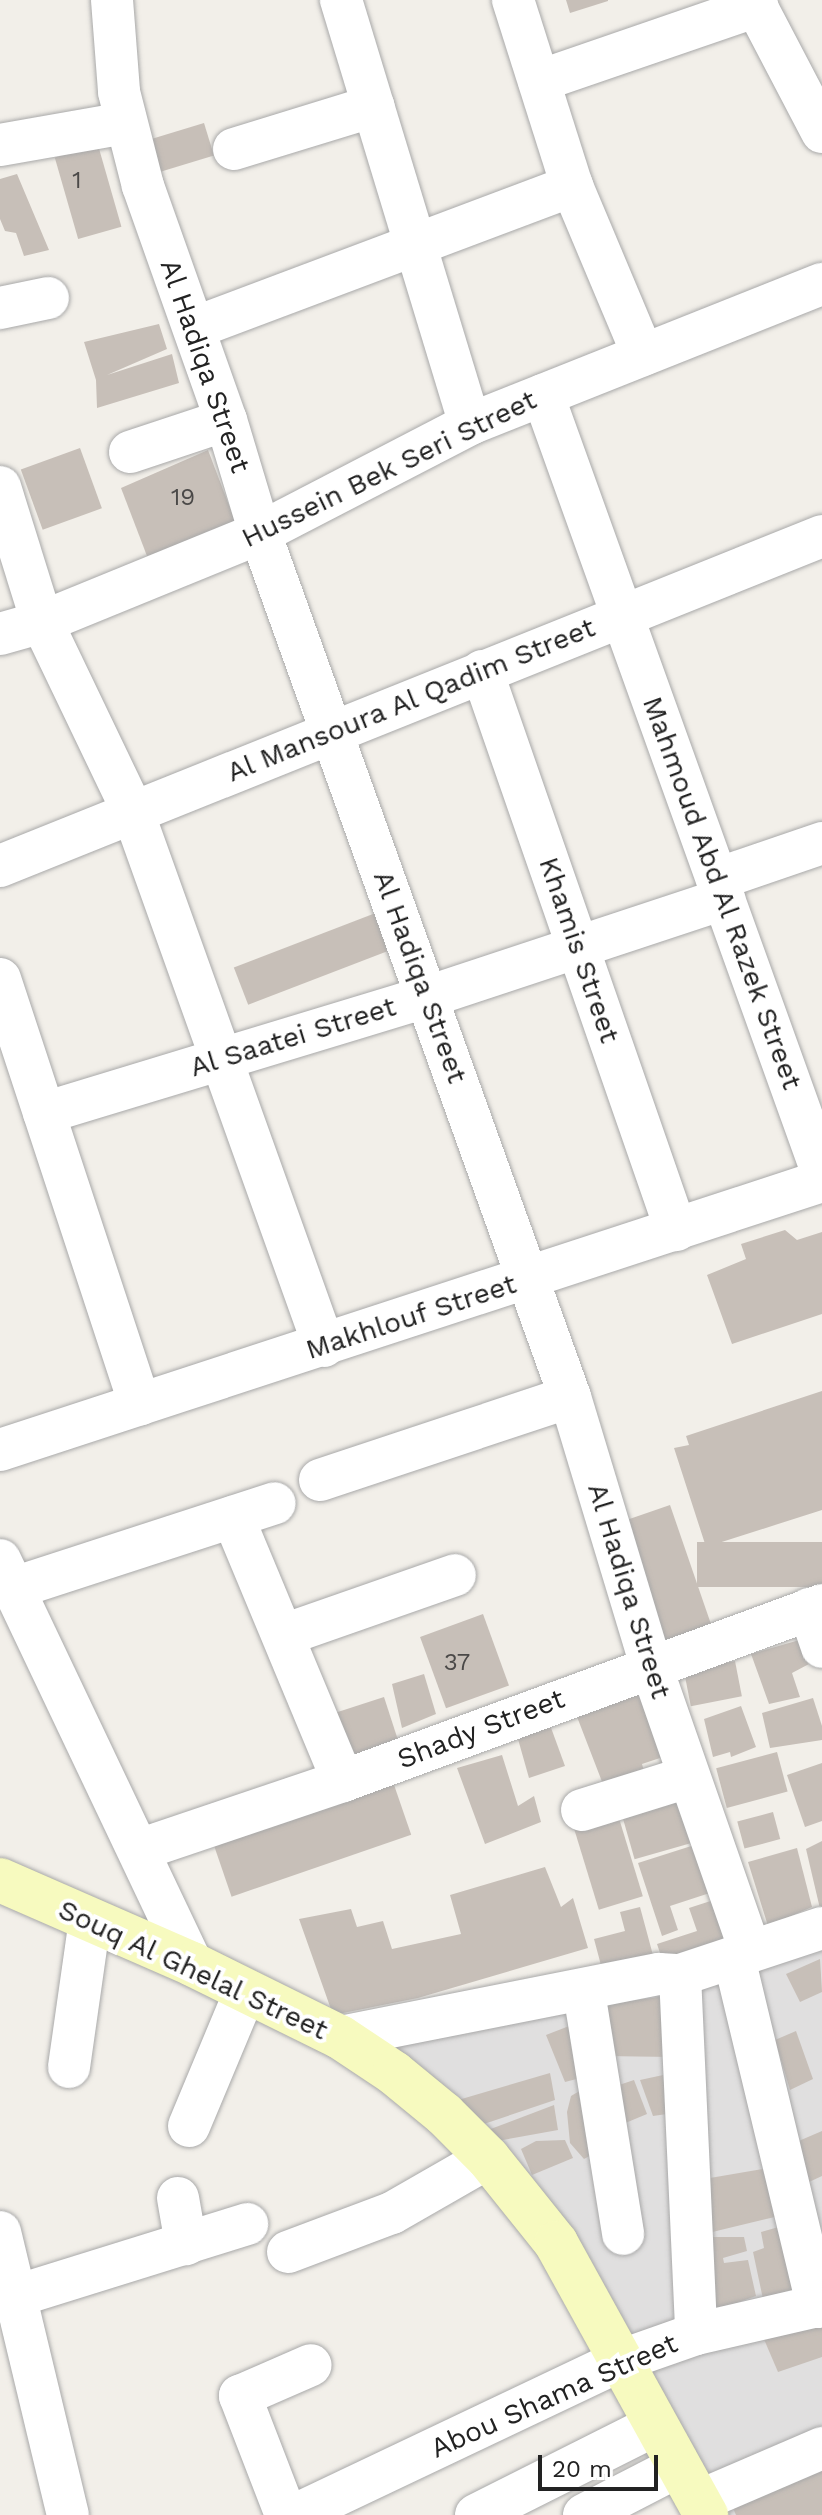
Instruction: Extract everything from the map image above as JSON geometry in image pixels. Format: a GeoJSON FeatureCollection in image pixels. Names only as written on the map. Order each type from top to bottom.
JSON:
{"type":"FeatureCollection","features":[{"type":"Feature","properties":{"kind":"main road","name":"Souq Al Ghelal Street"},"geometry":{"type":"LineString","coordinates":[[0,1880],[246,1990],[340,2037],[407,2083],[488,2158],[556,2243],[694,2494]]}},
{"type":"Feature","properties":{"kind":"street","name":"Al Hadiqa Street"},"geometry":{"type":"LineString","coordinates":[[112,0],[125,123],[143,186],[226,420],[260,533],[570,1397],[651,1666],[688,1777],[742,1954],[820,2306]]}},
{"type":"Feature","properties":{"kind":"street"},"geometry":{"type":"LineString","coordinates":[[341,0],[470,424]]}},
{"type":"Feature","properties":{"kind":"street"},"geometry":{"type":"LineString","coordinates":[[513,0],[572,186],[643,355]]}},
{"type":"Feature","properties":{"kind":"street"},"geometry":{"type":"LineString","coordinates":[[539,81],[755,3],[822,132]]}},
{"type":"Feature","properties":{"kind":"street"},"geometry":{"type":"LineString","coordinates":[[234,149],[374,106]]}},
{"type":"Feature","properties":{"kind":"street"},"geometry":{"type":"LineString","coordinates":[[0,145],[125,123]]}},
{"type":"Feature","properties":{"kind":"street"},"geometry":{"type":"LineString","coordinates":[[194,328],[572,186]]}},
{"type":"Feature","properties":{"kind":"street","name":"Hussein Bek Seri Street"},"geometry":{"type":"LineString","coordinates":[[0,634],[42,622],[260,533],[470,424],[822,284]]}},
{"type":"Feature","properties":{"kind":"street"},"geometry":{"type":"LineString","coordinates":[[0,308],[48,298]]}},
{"type":"Feature","properties":{"kind":"street","name":"Mahmoud Abd Al Razek Street"},"geometry":{"type":"LineString","coordinates":[[543,395],[822,1172]]}},
{"type":"Feature","properties":{"kind":"street"},"geometry":{"type":"LineString","coordinates":[[130,452],[226,420]]}},
{"type":"Feature","properties":{"kind":"street"},"geometry":{"type":"LineString","coordinates":[[0,487],[42,622],[133,812],[324,1346]]}},
{"type":"Feature","properties":{"kind":"street","name":"Al Mansoura Al Qadim Street"},"geometry":{"type":"LineString","coordinates":[[0,866],[822,536]]}},
{"type":"Feature","properties":{"kind":"street","name":"Khamis Street"},"geometry":{"type":"LineString","coordinates":[[482,671],[676,1230]]}},
{"type":"Feature","properties":{"kind":"street","name":"Al Saatei Street"},"geometry":{"type":"LineString","coordinates":[[44,1113],[427,997],[578,947],[822,843]]}},
{"type":"Feature","properties":{"kind":"street"},"geometry":{"type":"LineString","coordinates":[[0,979],[140,1405]]}},
{"type":"Feature","properties":{"kind":"street","name":"Makhlouf Street"},"geometry":{"type":"LineString","coordinates":[[0,1450],[822,1181]]}},
{"type":"Feature","properties":{"kind":"street"},"geometry":{"type":"LineString","coordinates":[[320,1480],[570,1397]]}},
{"type":"Feature","properties":{"kind":"street"},"geometry":{"type":"LineString","coordinates":[[192,1964],[7,1574],[233,1517],[275,1503]]}},
{"type":"Feature","properties":{"kind":"street"},"geometry":{"type":"LineString","coordinates":[[233,1517],[343,1781]]}},
{"type":"Feature","properties":{"kind":"street"},"geometry":{"type":"LineString","coordinates":[[284,1635],[455,1575]]}},
{"type":"Feature","properties":{"kind":"street","name":"Shady Street"},"geometry":{"type":"LineString","coordinates":[[139,1850],[343,1781],[651,1666],[818,1620]]}},
{"type":"Feature","properties":{"kind":"street"},"geometry":{"type":"LineString","coordinates":[[582,1810],[688,1777]]}},
{"type":"Feature","properties":{"kind":"street"},"geometry":{"type":"LineString","coordinates":[[69,2067],[90,1920]]}},
{"type":"Feature","properties":{"kind":"street"},"geometry":{"type":"LineString","coordinates":[[340,2037],[584,1992],[659,1974],[680,1975],[822,1928]]}},
{"type":"Feature","properties":{"kind":"street"},"geometry":{"type":"LineString","coordinates":[[680,1975],[696,2334]]}},
{"type":"Feature","properties":{"kind":"street"},"geometry":{"type":"LineString","coordinates":[[189,2126],[246,1990]]}},
{"type":"Feature","properties":{"kind":"street"},"geometry":{"type":"LineString","coordinates":[[584,1992],[623,2234]]}},
{"type":"Feature","properties":{"kind":"street"},"geometry":{"type":"LineString","coordinates":[[288,2252],[392,2213],[488,2158]]}},
{"type":"Feature","properties":{"kind":"street"},"geometry":{"type":"LineString","coordinates":[[178,2198],[186,2244]]}},
{"type":"Feature","properties":{"kind":"street"},"geometry":{"type":"LineString","coordinates":[[7,2299],[247,2224]]}},
{"type":"Feature","properties":{"kind":"street"},"geometry":{"type":"LineString","coordinates":[[0,2232],[7,2299],[68,2515]]}},
{"type":"Feature","properties":{"kind":"street","name":"Abou Shama Street"},"geometry":{"type":"LineString","coordinates":[[295,2515],[622,2360],[696,2334],[820,2306]]}},
{"type":"Feature","properties":{"kind":"street"},"geometry":{"type":"LineString","coordinates":[[286,2515],[240,2396],[311,2365]]}},
{"type":"Feature","properties":{"kind":"street"},"geometry":{"type":"LineString","coordinates":[[476,2515],[655,2425]]}},
{"type":"Feature","properties":{"kind":"street"},"geometry":{"type":"LineString","coordinates":[[584,2515],[694,2494],[822,2448]]}},
{"type":"Feature","properties":{"kind":"shaded area"},"geometry":{"type":"Polygon","coordinates":[[[822,1927],[822,2515],[707,2515],[560,2245],[364,2044],[822,1927]]]}},
{"type":"Feature","properties":{"kind":"building"},"geometry":{"type":"Polygon","coordinates":[[[566,0],[608,0],[608,1],[570,13],[566,0]]]}},
{"type":"Feature","properties":{"kind":"building"},"geometry":{"type":"Polygon","coordinates":[[[204,123],[214,156],[156,173],[146,141],[204,123]]]}},
{"type":"Feature","properties":{"kind":"building"},"geometry":{"type":"Polygon","coordinates":[[[98,145],[121,227],[78,239],[55,157],[98,145]]]}},
{"type":"Feature","properties":{"kind":"building"},"geometry":{"type":"Polygon","coordinates":[[[17,174],[49,250],[24,256],[16,233],[5,231],[0,219],[0,179],[17,174]]]}},
{"type":"Feature","properties":{"kind":"building"},"geometry":{"type":"Polygon","coordinates":[[[159,324],[167,349],[107,375],[172,354],[179,383],[97,408],[96,380],[84,342],[159,324]]]}},
{"type":"Feature","properties":{"kind":"building"},"geometry":{"type":"Polygon","coordinates":[[[80,448],[102,508],[43,530],[21,470],[80,448]]]}},
{"type":"Feature","properties":{"kind":"building"},"geometry":{"type":"Polygon","coordinates":[[[208,450],[235,521],[228,532],[147,556],[121,488],[208,450]]]}},
{"type":"Feature","properties":{"kind":"building"},"geometry":{"type":"Polygon","coordinates":[[[386,909],[400,946],[248,1005],[234,967],[386,909]]]}},
{"type":"Feature","properties":{"kind":"building"},"geometry":{"type":"Polygon","coordinates":[[[785,1230],[797,1240],[822,1232],[822,1314],[732,1344],[707,1275],[746,1259],[741,1244],[785,1230]]]}},
{"type":"Feature","properties":{"kind":"building"},"geometry":{"type":"Polygon","coordinates":[[[822,1391],[822,1510],[706,1547],[674,1448],[689,1445],[686,1436],[822,1391]]]}},
{"type":"Feature","properties":{"kind":"building"},"geometry":{"type":"Polygon","coordinates":[[[670,1505],[715,1636],[669,1652],[624,1521],[670,1505]]]}},
{"type":"Feature","properties":{"kind":"building"},"geometry":{"type":"Polygon","coordinates":[[[697,1542],[822,1542],[822,1587],[697,1587],[697,1542]]]}},
{"type":"Feature","properties":{"kind":"building"},"geometry":{"type":"Polygon","coordinates":[[[483,1614],[509,1685],[446,1708],[420,1637],[483,1614]]]}},
{"type":"Feature","properties":{"kind":"building"},"geometry":{"type":"Polygon","coordinates":[[[803,1639],[809,1664],[792,1673],[800,1697],[769,1704],[751,1654],[803,1639]]]}},
{"type":"Feature","properties":{"kind":"building"},"geometry":{"type":"Polygon","coordinates":[[[735,1661],[742,1696],[691,1706],[684,1671],[735,1661]]]}},
{"type":"Feature","properties":{"kind":"building"},"geometry":{"type":"Polygon","coordinates":[[[424,1674],[436,1714],[402,1728],[392,1684],[424,1674]]]}},
{"type":"Feature","properties":{"kind":"building"},"geometry":{"type":"Polygon","coordinates":[[[647,1683],[672,1754],[642,1764],[646,1778],[606,1792],[574,1709],[647,1683]]]}},
{"type":"Feature","properties":{"kind":"building"},"geometry":{"type":"Polygon","coordinates":[[[384,1697],[398,1741],[350,1757],[335,1713],[384,1697]]]}},
{"type":"Feature","properties":{"kind":"building"},"geometry":{"type":"Polygon","coordinates":[[[813,1698],[822,1726],[822,1740],[770,1748],[762,1713],[813,1698]]]}},
{"type":"Feature","properties":{"kind":"building"},"geometry":{"type":"Polygon","coordinates":[[[741,1706],[756,1747],[731,1757],[730,1752],[713,1757],[704,1719],[741,1706]]]}},
{"type":"Feature","properties":{"kind":"building"},"geometry":{"type":"Polygon","coordinates":[[[550,1725],[565,1766],[529,1778],[516,1732],[550,1725]]]}},
{"type":"Feature","properties":{"kind":"building"},"geometry":{"type":"Polygon","coordinates":[[[777,1752],[788,1792],[727,1808],[716,1768],[777,1752]]]}},
{"type":"Feature","properties":{"kind":"building"},"geometry":{"type":"Polygon","coordinates":[[[502,1755],[518,1806],[534,1796],[541,1822],[485,1844],[457,1768],[502,1755]]]}},
{"type":"Feature","properties":{"kind":"building"},"geometry":{"type":"Polygon","coordinates":[[[822,1763],[822,1821],[805,1827],[787,1775],[822,1763]]]}},
{"type":"Feature","properties":{"kind":"building"},"geometry":{"type":"Polygon","coordinates":[[[392,1779],[411,1835],[232,1897],[212,1841],[392,1779]]]}},
{"type":"Feature","properties":{"kind":"building"},"geometry":{"type":"Polygon","coordinates":[[[687,1788],[702,1840],[635,1859],[620,1807],[687,1788]]]}},
{"type":"Feature","properties":{"kind":"building"},"geometry":{"type":"Polygon","coordinates":[[[773,1812],[780,1839],[745,1849],[737,1822],[773,1812]]]}},
{"type":"Feature","properties":{"kind":"building"},"geometry":{"type":"Polygon","coordinates":[[[618,1815],[643,1896],[599,1910],[574,1828],[618,1815]]]}},
{"type":"Feature","properties":{"kind":"building"},"geometry":{"type":"Polygon","coordinates":[[[707,1841],[722,1889],[670,1906],[678,1930],[662,1936],[638,1863],[707,1841]]]}},
{"type":"Feature","properties":{"kind":"building"},"geometry":{"type":"Polygon","coordinates":[[[822,1841],[822,1913],[821,1913],[806,1849],[822,1841]]]}},
{"type":"Feature","properties":{"kind":"building"},"geometry":{"type":"Polygon","coordinates":[[[797,1848],[812,1907],[768,1926],[748,1862],[797,1848]]]}},
{"type":"Feature","properties":{"kind":"building"},"geometry":{"type":"Polygon","coordinates":[[[545,1867],[561,1907],[573,1898],[588,1948],[418,1998],[333,2015],[299,1919],[351,1909],[357,1927],[383,1921],[392,1949],[461,1934],[450,1895],[545,1867]]]}},
{"type":"Feature","properties":{"kind":"building"},"geometry":{"type":"Polygon","coordinates":[[[726,1896],[740,1941],[664,1965],[657,1944],[697,1931],[689,1908],[726,1896]]]}},
{"type":"Feature","properties":{"kind":"building"},"geometry":{"type":"Polygon","coordinates":[[[640,1907],[657,1970],[606,1984],[594,1939],[625,1931],[620,1912],[640,1907]]]}},
{"type":"Feature","properties":{"kind":"building"},"geometry":{"type":"Polygon","coordinates":[[[820,1959],[822,1992],[800,2002],[786,1974],[820,1959]]]}},
{"type":"Feature","properties":{"kind":"building"},"geometry":{"type":"Polygon","coordinates":[[[659,1997],[670,2011],[672,2057],[603,2056],[605,2004],[659,1997]]]}},
{"type":"Feature","properties":{"kind":"building"},"geometry":{"type":"Polygon","coordinates":[[[582,2021],[588,2076],[565,2082],[546,2035],[582,2021]]]}},
{"type":"Feature","properties":{"kind":"building"},"geometry":{"type":"Polygon","coordinates":[[[796,2031],[813,2079],[790,2090],[775,2040],[796,2031]]]}},
{"type":"Feature","properties":{"kind":"building"},"geometry":{"type":"Polygon","coordinates":[[[677,2072],[681,2112],[653,2116],[640,2080],[677,2072]]]}},
{"type":"Feature","properties":{"kind":"building"},"geometry":{"type":"Polygon","coordinates":[[[550,2073],[555,2100],[466,2130],[448,2103],[550,2073]]]}},
{"type":"Feature","properties":{"kind":"building"},"geometry":{"type":"Polygon","coordinates":[[[634,2080],[647,2114],[623,2124],[616,2086],[634,2080]]]}},
{"type":"Feature","properties":{"kind":"building"},"geometry":{"type":"Polygon","coordinates":[[[588,2086],[599,2151],[584,2159],[570,2143],[567,2112],[571,2096],[588,2086]]]}},
{"type":"Feature","properties":{"kind":"building"},"geometry":{"type":"Polygon","coordinates":[[[554,2105],[558,2130],[497,2141],[488,2130],[554,2105]]]}},
{"type":"Feature","properties":{"kind":"building"},"geometry":{"type":"Polygon","coordinates":[[[822,2131],[822,2176],[809,2182],[794,2143],[822,2131]]]}},
{"type":"Feature","properties":{"kind":"building"},"geometry":{"type":"Polygon","coordinates":[[[565,2140],[573,2158],[532,2175],[521,2149],[536,2141],[565,2140]]]}},
{"type":"Feature","properties":{"kind":"building"},"geometry":{"type":"Polygon","coordinates":[[[775,2167],[787,2214],[704,2234],[710,2178],[775,2167]]]}},
{"type":"Feature","properties":{"kind":"building"},"geometry":{"type":"Polygon","coordinates":[[[789,2224],[803,2286],[763,2299],[753,2252],[764,2248],[761,2232],[789,2224]]]}},
{"type":"Feature","properties":{"kind":"building"},"geometry":{"type":"Polygon","coordinates":[[[708,2237],[744,2237],[747,2251],[723,2258],[724,2263],[748,2260],[756,2296],[698,2317],[708,2237]]]}},
{"type":"Feature","properties":{"kind":"building"},"geometry":{"type":"Polygon","coordinates":[[[822,2324],[822,2357],[778,2372],[763,2337],[822,2324]]]}},
{"type":"Feature","properties":{"kind":"building"},"geometry":{"type":"Polygon","coordinates":[[[822,2454],[822,2515],[736,2515],[727,2494],[822,2454]]]}}]}
